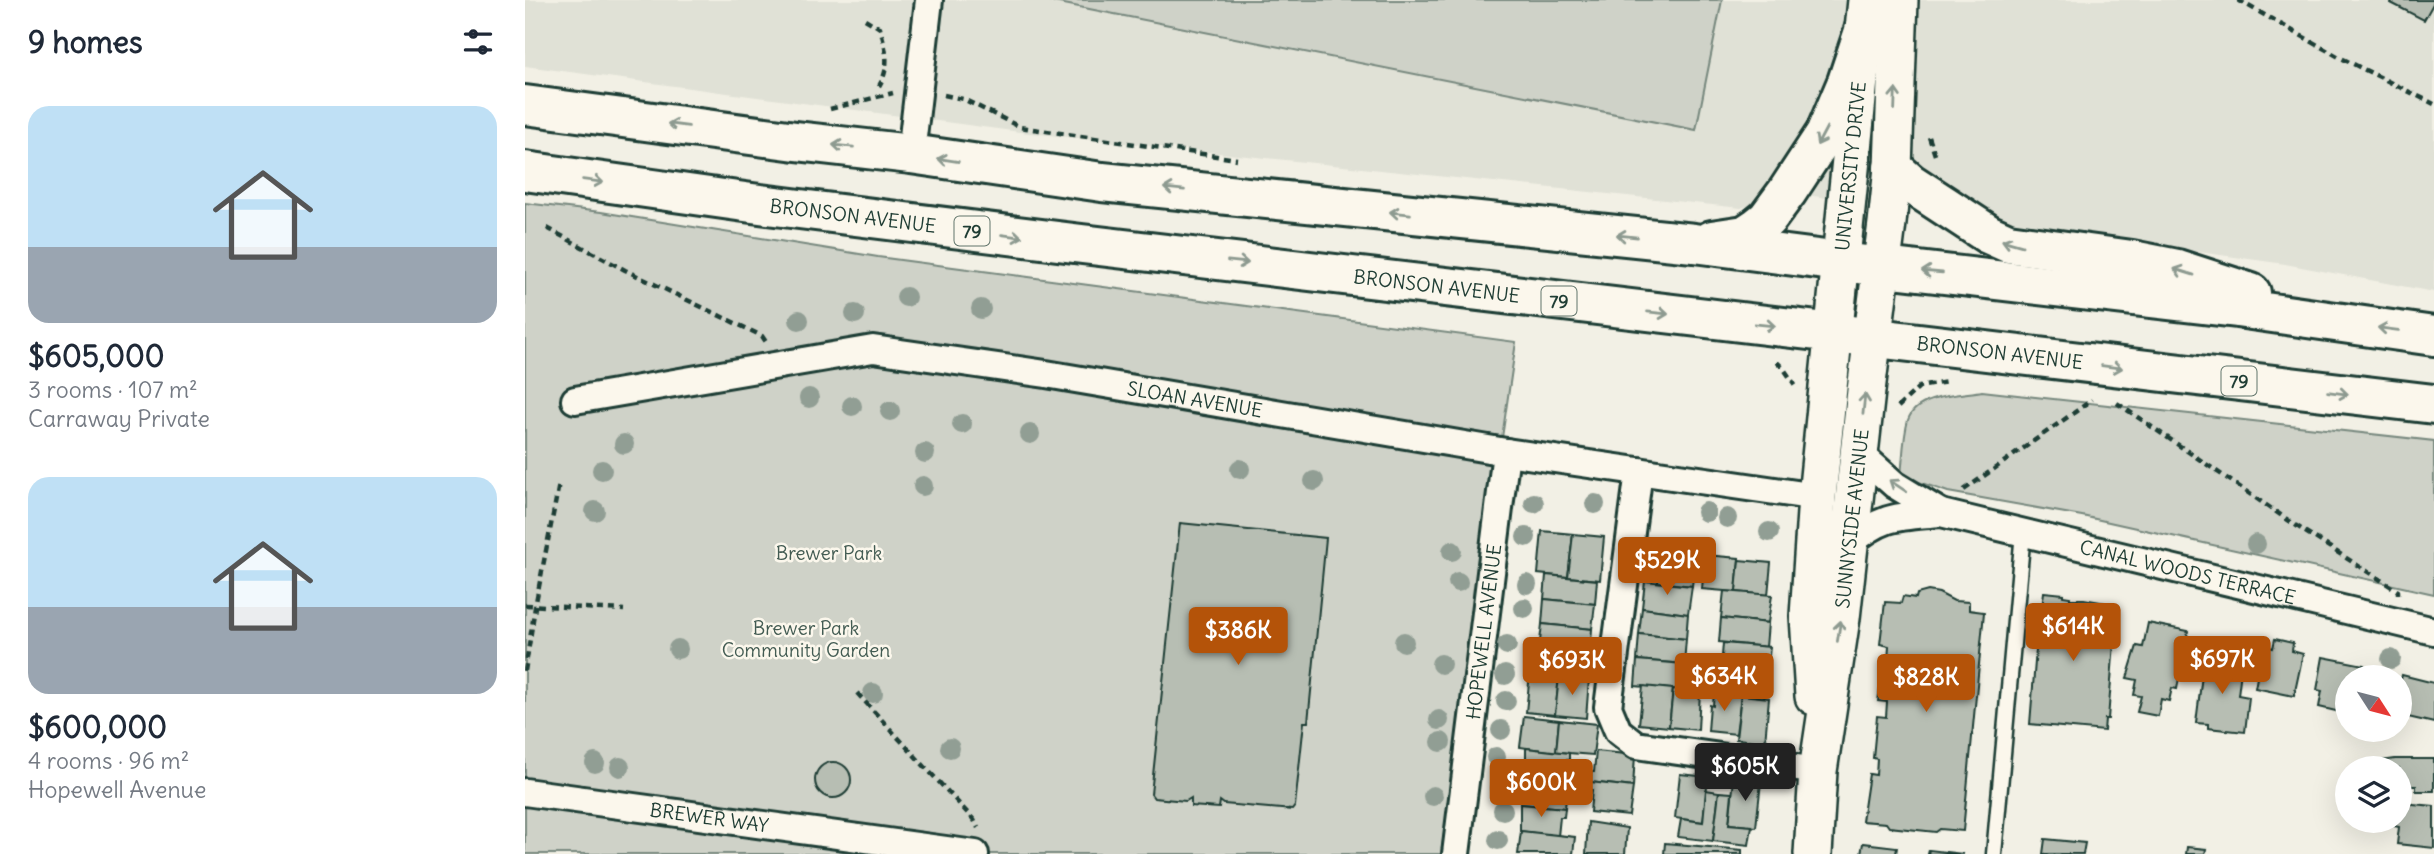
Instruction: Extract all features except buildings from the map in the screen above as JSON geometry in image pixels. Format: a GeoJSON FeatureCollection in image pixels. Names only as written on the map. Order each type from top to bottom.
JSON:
{"type":"FeatureCollection","features":[{"type":"Feature","properties":{"kind":"main road"},"geometry":{"type":"LineString","coordinates":[[1695,243],[1745,235],[1767,219],[1825,134],[1847,82],[1866,14]]}},
{"type":"Feature","properties":{"kind":"main road"},"geometry":{"type":"LineString","coordinates":[[525,105],[911,154],[1102,182],[1695,243],[2237,308],[2434,336]]}},
{"type":"Feature","properties":{"kind":"main road"},"geometry":{"type":"LineString","coordinates":[[1893,168],[1910,183],[1988,234],[2008,243],[2177,269],[2343,323]]}},
{"type":"Feature","properties":{"kind":"main road","name":"BRONSON AVENUE"},"geometry":{"type":"LineString","coordinates":[[525,171],[1041,239],[2434,404]]}},
{"type":"Feature","properties":{"kind":"street"},"geometry":{"type":"LineString","coordinates":[[911,154],[929,0]]}},
{"type":"Feature","properties":{"kind":"street","name":"UNIVERSITY DRIVE"},"geometry":{"type":"LineString","coordinates":[[1882,267],[1893,168],[1899,0]]}},
{"type":"Feature","properties":{"kind":"street","name":"UNIVERSITY DRIVE"},"geometry":{"type":"LineString","coordinates":[[1834,333],[1866,14]]}},
{"type":"Feature","properties":{"kind":"street","name":"SUNNYSIDE AVENUE"},"geometry":{"type":"LineString","coordinates":[[1814,854],[1818,771],[1841,618],[1882,267]]}},
{"type":"Feature","properties":{"kind":"street","name":"SUNNYSIDE AVENUE"},"geometry":{"type":"LineString","coordinates":[[1818,771],[1809,616],[1817,497],[1834,333]]}},
{"type":"Feature","properties":{"kind":"street","name":"SLOAN AVENUE"},"geometry":{"type":"LineString","coordinates":[[575,400],[873,349],[1046,374],[1507,452],[1817,497]]}},
{"type":"Feature","properties":{"kind":"street","name":"HOPEWELL AVENUE"},"geometry":{"type":"LineString","coordinates":[[1456,854],[1507,452]]}},
{"type":"Feature","properties":{"kind":"street","name":"CANAL WOODS TERRACE"},"geometry":{"type":"LineString","coordinates":[[1859,453],[1895,485],[1941,513],[2434,631]]}},
{"type":"Feature","properties":{"kind":"street"},"geometry":{"type":"LineString","coordinates":[[1639,471],[1608,707],[1618,732],[1636,745],[1818,771]]}},
{"type":"Feature","properties":{"kind":"street","name":"CANAL WOODS TERRACE"},"geometry":{"type":"LineString","coordinates":[[1850,542],[1868,528],[1888,518],[1941,513]]}},
{"type":"Feature","properties":{"kind":"street","name":"BREWER WAY"},"geometry":{"type":"LineString","coordinates":[[525,792],[977,843]]}},
{"type":"Feature","properties":{"kind":"lane"},"geometry":{"type":"LineString","coordinates":[[1994,854],[2023,532]]}},
{"type":"Feature","properties":{"kind":"path"},"geometry":{"type":"LineString","coordinates":[[2238,0],[2350,62],[2434,104]]}},
{"type":"Feature","properties":{"kind":"path"},"geometry":{"type":"LineString","coordinates":[[865,19],[880,28],[885,49],[885,76],[879,86]]}},
{"type":"Feature","properties":{"kind":"path"},"geometry":{"type":"LineString","coordinates":[[827,110],[882,94],[954,96],[1020,127],[1241,160]]}},
{"type":"Feature","properties":{"kind":"path"},"geometry":{"type":"LineString","coordinates":[[1927,133],[1942,168]]}},
{"type":"Feature","properties":{"kind":"path"},"geometry":{"type":"LineString","coordinates":[[547,228],[625,270],[762,336],[784,366]]}},
{"type":"Feature","properties":{"kind":"path"},"geometry":{"type":"LineString","coordinates":[[1774,361],[1784,369],[1797,387]]}},
{"type":"Feature","properties":{"kind":"path"},"geometry":{"type":"LineString","coordinates":[[1941,513],[1964,491],[2092,400]]}},
{"type":"Feature","properties":{"kind":"path"},"geometry":{"type":"LineString","coordinates":[[2117,403],[2304,531],[2398,590],[2396,623]]}},
{"type":"Feature","properties":{"kind":"path"},"geometry":{"type":"LineString","coordinates":[[525,671],[559,484]]}},
{"type":"Feature","properties":{"kind":"path"},"geometry":{"type":"LineString","coordinates":[[525,605],[624,610]]}},
{"type":"Feature","properties":{"kind":"path"},"geometry":{"type":"LineString","coordinates":[[857,693],[974,820],[977,843]]}},
{"type":"Feature","properties":{"kind":"shaded area"},"geometry":{"type":"Polygon","coordinates":[[[525,0],[2434,0],[2434,292],[2285,264],[1788,192],[1741,208],[1020,132],[525,66],[525,0]]]}},
{"type":"Feature","properties":{"kind":"green space"},"geometry":{"type":"Polygon","coordinates":[[[1044,0],[1722,0],[1696,130],[1044,0]]]}},
{"type":"Feature","properties":{"kind":"green space","name":"Brewer Park"},"geometry":{"type":"Polygon","coordinates":[[[525,203],[601,212],[878,257],[1516,342],[1441,854],[525,854],[525,203]]]}},
{"type":"Feature","properties":{"kind":"green space"},"geometry":{"type":"Polygon","coordinates":[[[1982,391],[2434,441],[2434,594],[2082,516],[1948,492],[1901,476],[1905,434],[1913,412],[1929,401],[1982,391]]]}},
{"type":"Feature","properties":{"kind":"park label","name":"Brewer Park Community Garden"},"geometry":{"type":"Point","coordinates":[806,639]}}]}
